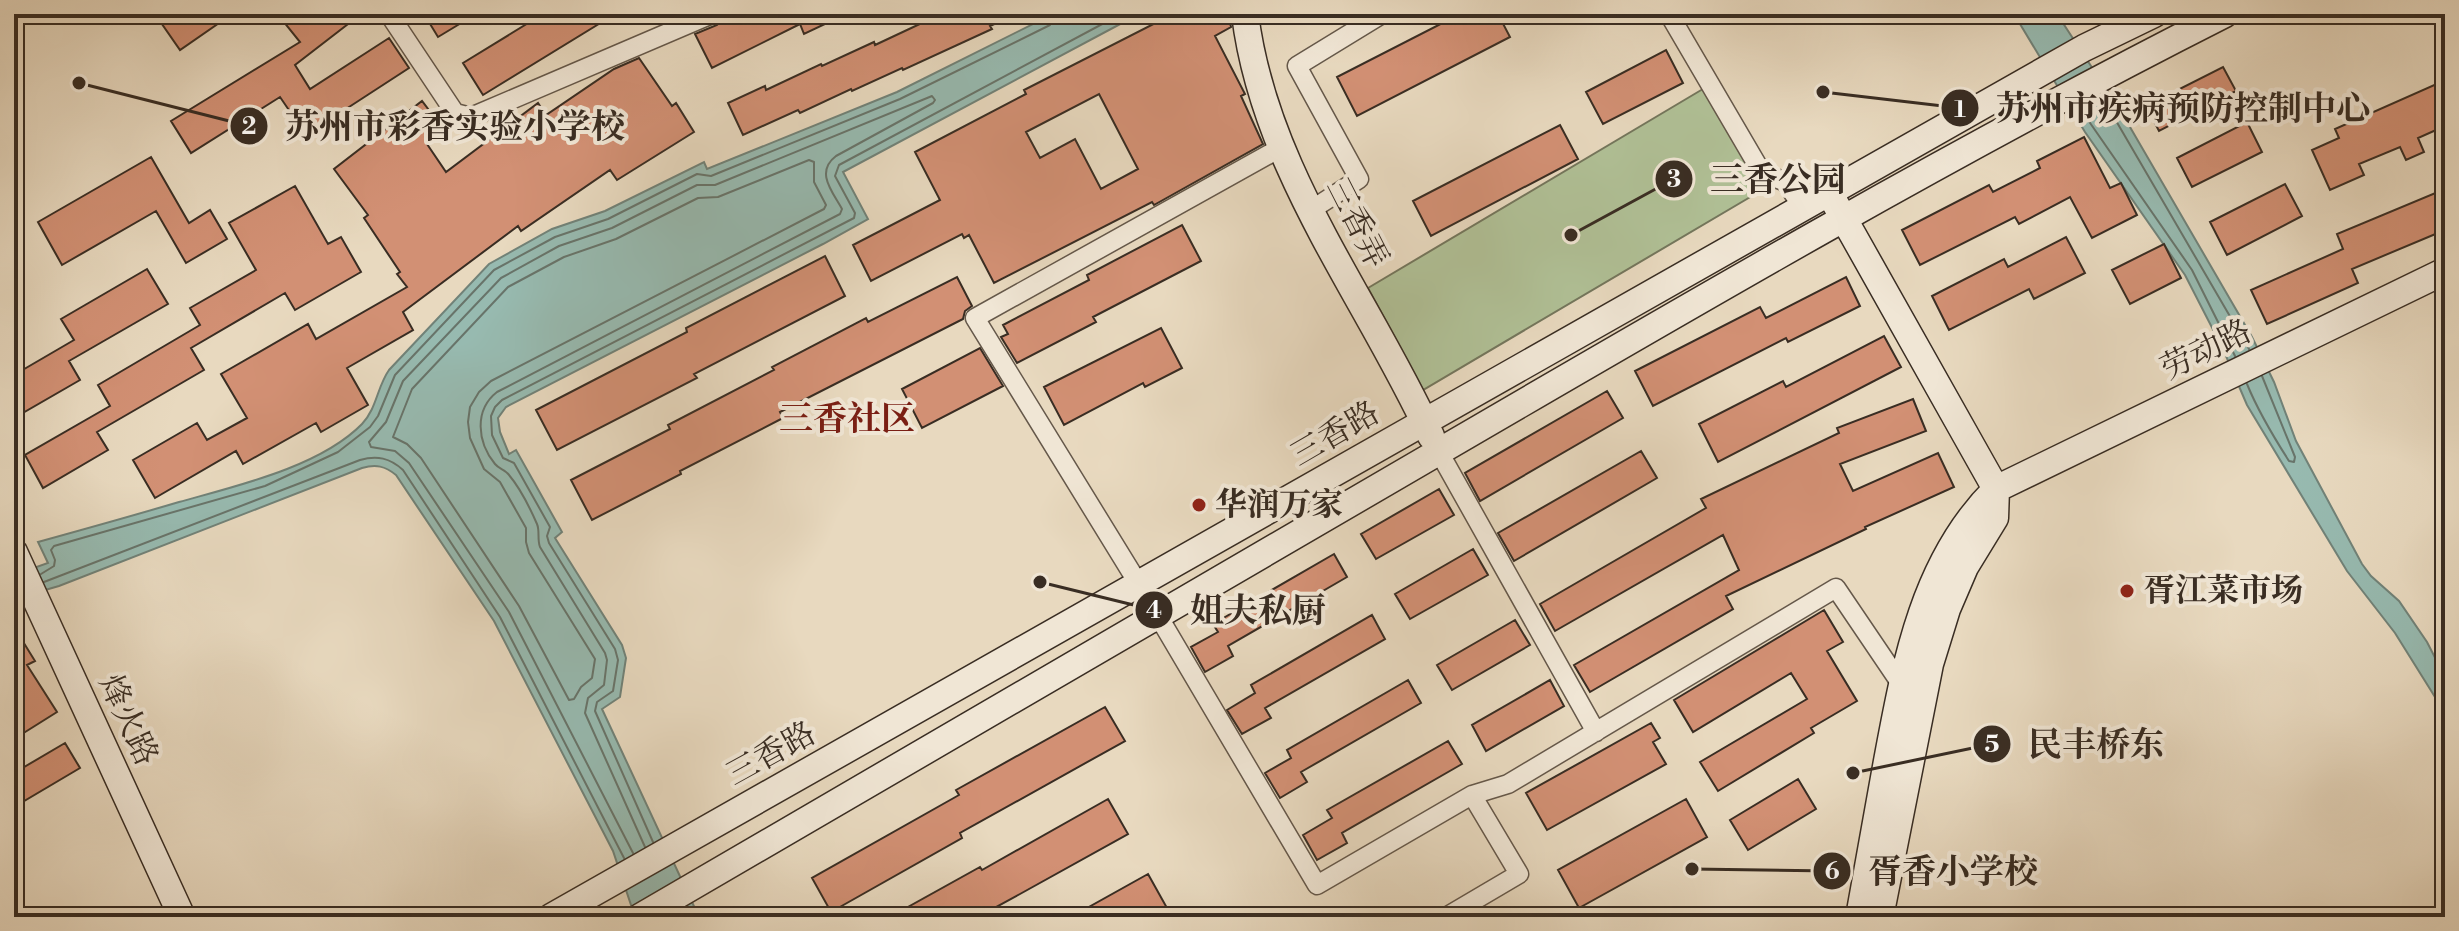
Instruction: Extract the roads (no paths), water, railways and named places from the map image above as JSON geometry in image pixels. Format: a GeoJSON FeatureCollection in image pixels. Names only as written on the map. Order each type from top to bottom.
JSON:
{"type":"FeatureCollection","features":[{"type":"Feature","properties":{"kind":"main road","name":"三香弄"},"geometry":{"type":"LineString","coordinates":[[1245,14],[1250,52],[1271,122],[1282,147],[1311,210],[1439,452]]}},
{"type":"Feature","properties":{"kind":"main road","name":"三香路"},"geometry":{"type":"LineString","coordinates":[[551,917],[2084,48],[2154,14]]}},
{"type":"Feature","properties":{"kind":"main road"},"geometry":{"type":"LineString","coordinates":[[640,917],[1843,218],[2055,101],[2225,14]]}},
{"type":"Feature","properties":{"kind":"main road"},"geometry":{"type":"LineString","coordinates":[[1829,192],[1996,489],[1995,518],[1965,567],[1947,609],[1930,664],[1880,917]]}},
{"type":"Feature","properties":{"kind":"main road","name":"劳动路"},"geometry":{"type":"LineString","coordinates":[[1859,917],[1901,684],[1925,606],[1946,556],[1962,529],[1996,489],[2445,271]]}},
{"type":"Feature","properties":{"kind":"main road","name":"烽火路"},"geometry":{"type":"LineString","coordinates":[[18,560],[182,917]]}},
{"type":"Feature","properties":{"kind":"street"},"geometry":{"type":"LineString","coordinates":[[389,14],[455,113],[471,117],[712,14]]}},
{"type":"Feature","properties":{"kind":"street"},"geometry":{"type":"LineString","coordinates":[[1311,210],[1359,179],[1297,66],[1382,14]]}},
{"type":"Feature","properties":{"kind":"street"},"geometry":{"type":"LineString","coordinates":[[1669,14],[1762,173],[1786,182],[1802,207]]}},
{"type":"Feature","properties":{"kind":"street"},"geometry":{"type":"LineString","coordinates":[[1282,147],[975,318],[1157,614],[1317,885],[1472,795],[1508,784],[1836,588],[1901,684]]}},
{"type":"Feature","properties":{"kind":"street"},"geometry":{"type":"LineString","coordinates":[[1439,452],[1596,732]]}},
{"type":"Feature","properties":{"kind":"street"},"geometry":{"type":"LineString","coordinates":[[1446,917],[1519,874],[1472,795]]}},
{"type":"Feature","properties":{"kind":"water"},"geometry":{"type":"Polygon","coordinates":[[[1053,14],[1139,14],[843,172],[868,219],[506,407],[498,418],[509,454],[516,450],[562,532],[555,538],[622,645],[626,658],[620,697],[602,709],[699,917],[635,917],[613,851],[494,621],[396,475],[388,470],[376,466],[362,468],[59,586],[14,599],[14,575],[48,563],[38,542],[251,482],[301,463],[344,439],[367,418],[389,370],[489,264],[552,229],[605,211],[704,162],[707,169],[897,92],[1053,14]]]}},
{"type":"Feature","properties":{"kind":"water"},"geometry":{"type":"Polygon","coordinates":[[[2014,14],[2057,14],[2123,115],[2252,337],[2274,382],[2296,441],[2362,564],[2399,601],[2427,642],[2445,677],[2445,713],[2395,633],[2347,571],[2247,405],[2223,349],[2185,275],[2085,132],[2014,14]]]}},
{"type":"Feature","properties":{"kind":"place","name":"苏州市彩香实验小学校"},"geometry":{"type":"Point","coordinates":[79,83]}},
{"type":"Feature","properties":{"kind":"place","name":"苏州市疾病预防控制中心"},"geometry":{"type":"Point","coordinates":[1823,92]}},
{"type":"Feature","properties":{"kind":"place","name":"三香公园"},"geometry":{"type":"Point","coordinates":[1571,235]}},
{"type":"Feature","properties":{"kind":"place","name":"华润万家"},"geometry":{"type":"Point","coordinates":[1199,505]}},
{"type":"Feature","properties":{"kind":"place","name":"姐夫私厨"},"geometry":{"type":"Point","coordinates":[1040,582]}},
{"type":"Feature","properties":{"kind":"place","name":"胥江菜市场"},"geometry":{"type":"Point","coordinates":[2127,591]}},
{"type":"Feature","properties":{"kind":"place","name":"民丰桥东"},"geometry":{"type":"Point","coordinates":[1853,773]}},
{"type":"Feature","properties":{"kind":"place","name":"胥香小学校"},"geometry":{"type":"Point","coordinates":[1692,869]}},
{"type":"Feature","properties":{"kind":"district","name":"三香社区"},"geometry":{"type":"Point","coordinates":[847,420]}}]}
